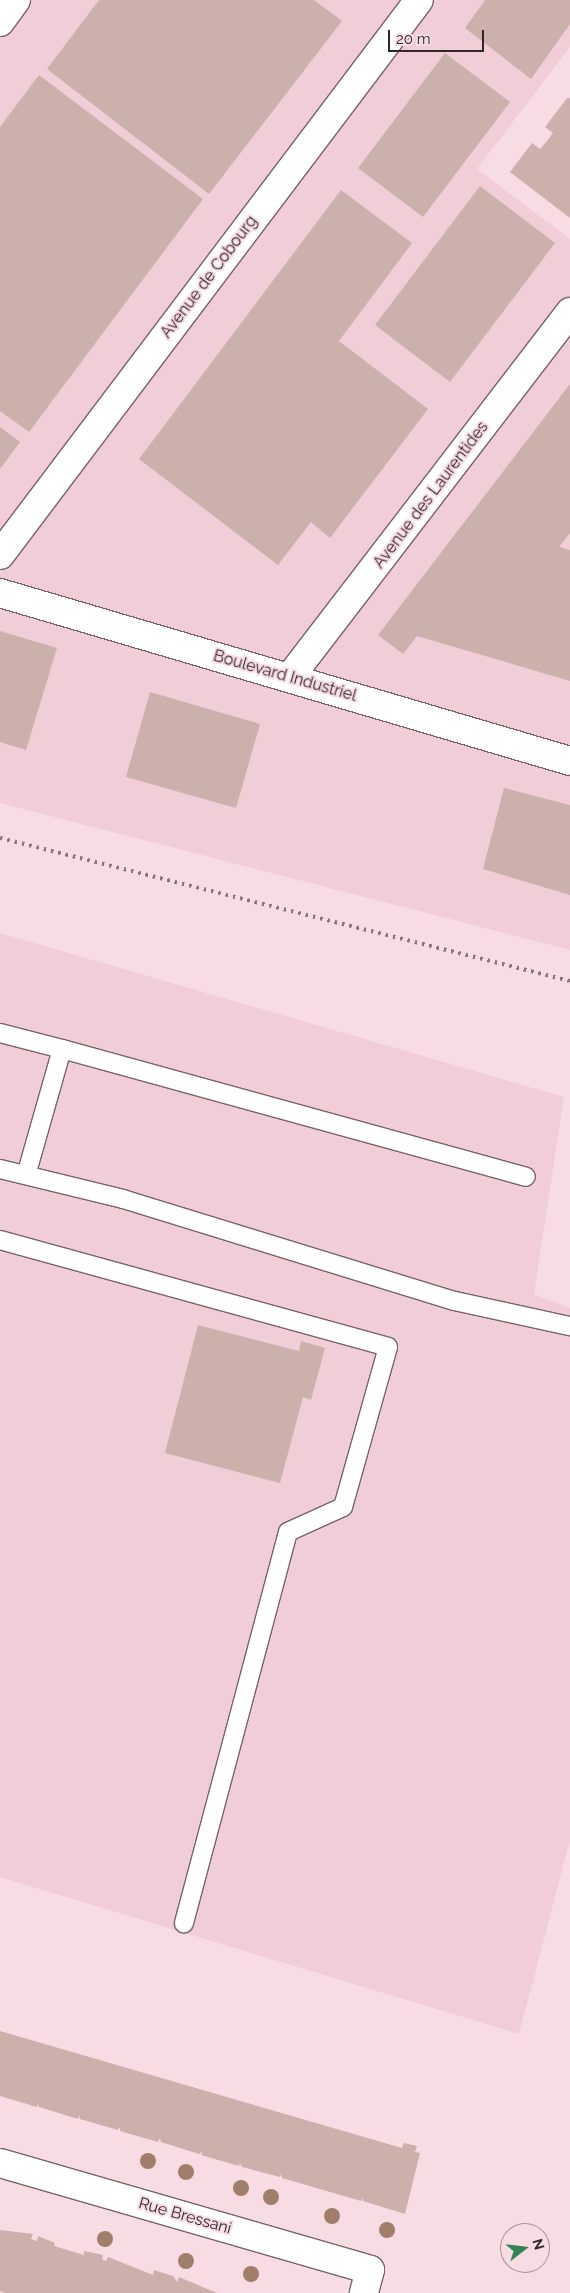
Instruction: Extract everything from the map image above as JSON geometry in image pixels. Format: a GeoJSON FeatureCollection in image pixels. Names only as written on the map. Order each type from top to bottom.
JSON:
{"type":"FeatureCollection","features":[{"type":"Feature","properties":{"kind":"street"},"geometry":{"type":"LineString","coordinates":[[0,22],[16,0]]}},
{"type":"Feature","properties":{"kind":"street","name":"Avenue de Cobourg"},"geometry":{"type":"LineString","coordinates":[[0,555],[419,0]]}},
{"type":"Feature","properties":{"kind":"street","name":"Avenue des Laurentides"},"geometry":{"type":"LineString","coordinates":[[290,677],[570,312]]}},
{"type":"Feature","properties":{"kind":"street","name":"Boulevard Industriel"},"geometry":{"type":"LineString","coordinates":[[0,593],[570,761]]}},
{"type":"Feature","properties":{"kind":"street","name":"Rue Bressani"},"geometry":{"type":"LineString","coordinates":[[0,2163],[367,2281]]}},
{"type":"Feature","properties":{"kind":"lane"},"geometry":{"type":"LineString","coordinates":[[0,1033],[526,1177]]}},
{"type":"Feature","properties":{"kind":"lane"},"geometry":{"type":"LineString","coordinates":[[26,1175],[62,1050]]}},
{"type":"Feature","properties":{"kind":"lane"},"geometry":{"type":"LineString","coordinates":[[0,1169],[123,1199],[455,1301],[570,1326]]}},
{"type":"Feature","properties":{"kind":"lane"},"geometry":{"type":"LineString","coordinates":[[0,1240],[388,1346],[343,1507],[288,1532],[184,1924]]}},
{"type":"Feature","properties":{"kind":"shaded area"},"geometry":{"type":"Polygon","coordinates":[[[0,0],[570,0],[570,47],[477,169],[570,239],[570,950],[0,803],[0,0]]]}},
{"type":"Feature","properties":{"kind":"shaded area"},"geometry":{"type":"Polygon","coordinates":[[[0,933],[564,1097],[534,1294],[570,1308],[570,1840],[519,2034],[0,1877],[0,933]]]}},
{"type":"Feature","properties":{"kind":"building"},"geometry":{"type":"Polygon","coordinates":[[[99,0],[314,0],[342,21],[209,194],[47,69],[99,0]]]}},
{"type":"Feature","properties":{"kind":"building"},"geometry":{"type":"Polygon","coordinates":[[[485,0],[570,0],[570,24],[531,79],[465,28],[485,0]]]}},
{"type":"Feature","properties":{"kind":"building"},"geometry":{"type":"Polygon","coordinates":[[[445,53],[510,102],[423,217],[358,168],[445,53]]]}},
{"type":"Feature","properties":{"kind":"building"},"geometry":{"type":"Polygon","coordinates":[[[39,75],[203,199],[29,432],[0,411],[0,127],[39,75]]]}},
{"type":"Feature","properties":{"kind":"building"},"geometry":{"type":"Polygon","coordinates":[[[568,97],[570,99],[570,218],[510,172],[532,143],[540,149],[547,141],[553,133],[545,127],[568,97]]]}},
{"type":"Feature","properties":{"kind":"building"},"geometry":{"type":"Polygon","coordinates":[[[480,186],[555,243],[450,382],[375,325],[480,186]]]}},
{"type":"Feature","properties":{"kind":"building"},"geometry":{"type":"Polygon","coordinates":[[[341,190],[412,243],[339,341],[428,409],[330,538],[311,522],[278,565],[139,459],[341,190]]]}},
{"type":"Feature","properties":{"kind":"building"},"geometry":{"type":"Polygon","coordinates":[[[570,384],[570,533],[559,547],[570,550],[570,681],[417,636],[403,654],[378,635],[570,384]]]}},
{"type":"Feature","properties":{"kind":"building"},"geometry":{"type":"Polygon","coordinates":[[[0,427],[20,442],[0,469],[0,427]]]}},
{"type":"Feature","properties":{"kind":"building"},"geometry":{"type":"Polygon","coordinates":[[[0,631],[57,648],[26,750],[0,742],[0,631]]]}},
{"type":"Feature","properties":{"kind":"building"},"geometry":{"type":"Polygon","coordinates":[[[150,692],[260,724],[236,808],[126,777],[150,692]]]}},
{"type":"Feature","properties":{"kind":"building"},"geometry":{"type":"Polygon","coordinates":[[[504,788],[570,805],[570,895],[483,869],[504,788]]]}},
{"type":"Feature","properties":{"kind":"building"},"geometry":{"type":"Polygon","coordinates":[[[198,1325],[299,1351],[301,1341],[325,1348],[311,1400],[303,1397],[280,1483],[165,1453],[198,1325]]]}},
{"type":"Feature","properties":{"kind":"building"},"geometry":{"type":"Polygon","coordinates":[[[0,2031],[402,2148],[404,2143],[417,2146],[415,2152],[420,2153],[405,2214],[363,2201],[363,2198],[361,2201],[282,2178],[281,2174],[280,2177],[242,2167],[240,2163],[239,2166],[201,2155],[203,2151],[199,2154],[161,2142],[160,2138],[158,2142],[120,2131],[120,2127],[118,2130],[80,2119],[79,2115],[78,2119],[39,2107],[38,2104],[37,2107],[0,2096],[0,2031]]]}},
{"type":"Feature","properties":{"kind":"building"},"geometry":{"type":"Polygon","coordinates":[[[0,2230],[33,2234],[31,2239],[37,2241],[38,2236],[55,2243],[54,2246],[84,2255],[84,2251],[103,2255],[102,2259],[106,2261],[108,2257],[153,2275],[154,2270],[173,2276],[177,2282],[179,2277],[217,2293],[5,2293],[0,2291],[0,2230]]]}},
{"type":"Feature","properties":{"kind":"railway"},"geometry":{"type":"LineString","coordinates":[[0,838],[570,981]]}}]}
